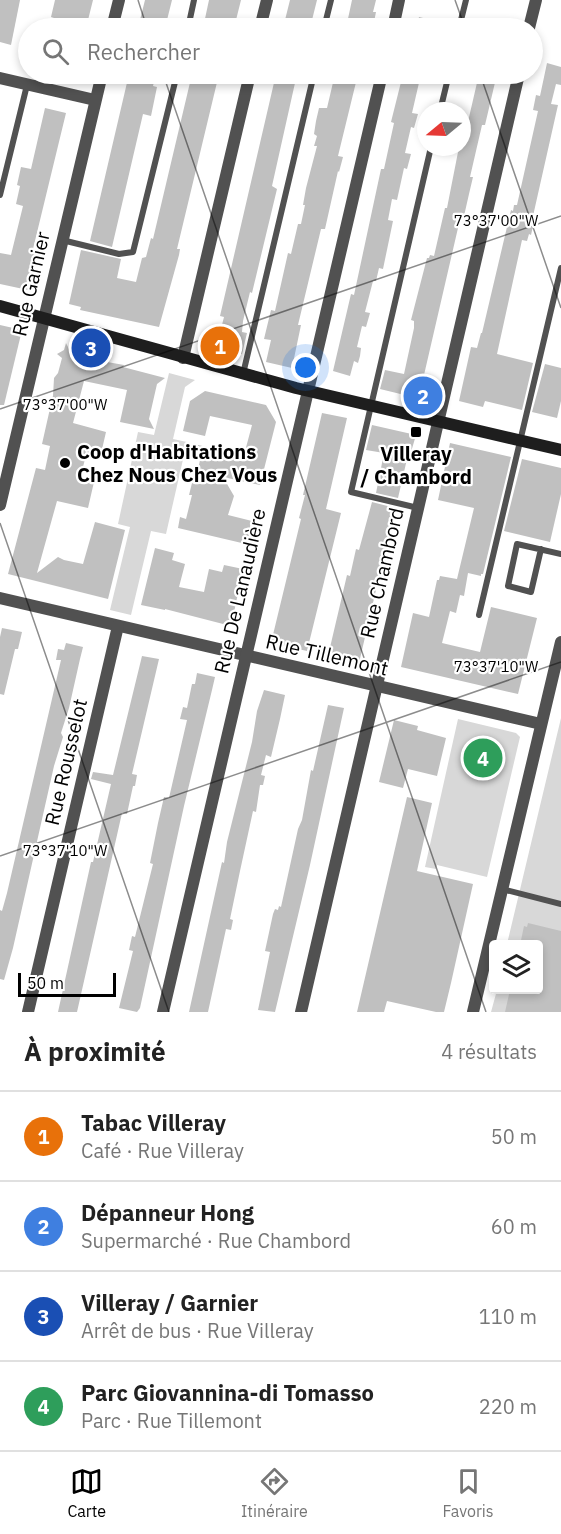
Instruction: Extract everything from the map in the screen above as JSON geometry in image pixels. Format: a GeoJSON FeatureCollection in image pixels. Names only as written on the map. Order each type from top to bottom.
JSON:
{"type":"FeatureCollection","features":[{"type":"Feature","properties":{"kind":"street"},"geometry":{"type":"LineString","coordinates":[[114,18],[119,0]]}},
{"type":"Feature","properties":{"kind":"street"},"geometry":{"type":"LineString","coordinates":[[262,18],[267,0]]}},
{"type":"Feature","properties":{"kind":"street"},"geometry":{"type":"LineString","coordinates":[[395,18],[399,0]]}},
{"type":"Feature","properties":{"kind":"street"},"geometry":{"type":"LineString","coordinates":[[532,18],[536,0]]}},
{"type":"Feature","properties":{"kind":"street"},"geometry":{"type":"LineString","coordinates":[[0,78],[18,82]]}},
{"type":"Feature","properties":{"kind":"street"},"geometry":{"type":"LineString","coordinates":[[27,84],[95,100]]}},
{"type":"Feature","properties":{"kind":"street","name":"Rue Garnier"},"geometry":{"type":"LineString","coordinates":[[0,504],[99,84]]}},
{"type":"Feature","properties":{"kind":"street"},"geometry":{"type":"LineString","coordinates":[[183,358],[248,84]]}},
{"type":"Feature","properties":{"kind":"street","name":"Rue De Lanaudière"},"geometry":{"type":"LineString","coordinates":[[163,1012],[380,84]]}},
{"type":"Feature","properties":{"kind":"street","name":"Rue Chambord"},"geometry":{"type":"LineString","coordinates":[[301,1012],[517,84]]}},
{"type":"Feature","properties":{"kind":"street"},"geometry":{"type":"LineString","coordinates":[[0,306],[243,374],[561,450]]}},
{"type":"Feature","properties":{"kind":"street","name":"Rue Tillemont"},"geometry":{"type":"LineString","coordinates":[[0,598],[541,724]]}},
{"type":"Feature","properties":{"kind":"street","name":"Rue Rousselot"},"geometry":{"type":"LineString","coordinates":[[28,1012],[118,626]]}},
{"type":"Feature","properties":{"kind":"street"},"geometry":{"type":"LineString","coordinates":[[473,1012],[561,642]]}},
{"type":"Feature","properties":{"kind":"lane"},"geometry":{"type":"LineString","coordinates":[[190,18],[194,0]]}},
{"type":"Feature","properties":{"kind":"lane"},"geometry":{"type":"LineString","coordinates":[[326,18],[331,0]]}},
{"type":"Feature","properties":{"kind":"lane"},"geometry":{"type":"LineString","coordinates":[[462,18],[466,0]]}},
{"type":"Feature","properties":{"kind":"lane"},"geometry":{"type":"LineString","coordinates":[[0,195],[27,84]]}},
{"type":"Feature","properties":{"kind":"lane"},"geometry":{"type":"LineString","coordinates":[[62,240],[119,254],[133,252],[175,84]]}},
{"type":"Feature","properties":{"kind":"lane"},"geometry":{"type":"LineString","coordinates":[[243,374],[312,84]]}},
{"type":"Feature","properties":{"kind":"lane"},"geometry":{"type":"LineString","coordinates":[[442,102],[446,84]]}},
{"type":"Feature","properties":{"kind":"lane"},"geometry":{"type":"LineString","coordinates":[[418,508],[351,492],[429,156]]}},
{"type":"Feature","properties":{"kind":"lane"},"geometry":{"type":"LineString","coordinates":[[479,615],[561,268]]}},
{"type":"Feature","properties":{"kind":"lane"},"geometry":{"type":"LineString","coordinates":[[541,549],[531,592],[508,586],[517,544],[541,549],[561,554]]}},
{"type":"Feature","properties":{"kind":"lane"},"geometry":{"type":"LineString","coordinates":[[502,889],[561,904]]}},
{"type":"Feature","properties":{"kind":"shaded area"},"geometry":{"type":"Polygon","coordinates":[[[169,373],[195,380],[185,387],[173,439],[187,442],[166,534],[151,531],[131,615],[110,610],[130,527],[118,524],[138,432],[154,435],[169,373]]]}},
{"type":"Feature","properties":{"kind":"shaded area"},"geometry":{"type":"Polygon","coordinates":[[[561,718],[561,1012],[491,1012],[496,994],[543,994],[543,940],[508,940],[561,718]]]}},
{"type":"Feature","properties":{"kind":"shaded area"},"geometry":{"type":"Polygon","coordinates":[[[458,719],[516,733],[520,737],[487,877],[437,865],[436,869],[425,867],[458,719]]]}},
{"type":"Feature","properties":{"kind":"building"},"geometry":{"type":"Polygon","coordinates":[[[0,0],[20,0],[11,45],[0,42],[0,0]]]}},
{"type":"Feature","properties":{"kind":"building"},"geometry":{"type":"Polygon","coordinates":[[[55,0],[93,0],[88,18],[51,17],[55,0]]]}},
{"type":"Feature","properties":{"kind":"building"},"geometry":{"type":"Polygon","coordinates":[[[145,0],[172,0],[168,18],[140,18],[145,0]]]}},
{"type":"Feature","properties":{"kind":"building"},"geometry":{"type":"Polygon","coordinates":[[[209,0],[241,0],[236,18],[205,18],[209,0]]]}},
{"type":"Feature","properties":{"kind":"building"},"geometry":{"type":"Polygon","coordinates":[[[290,0],[317,0],[312,18],[286,18],[290,0]]]}},
{"type":"Feature","properties":{"kind":"building"},"geometry":{"type":"Polygon","coordinates":[[[352,0],[376,0],[373,12],[376,12],[375,18],[348,18],[352,0]]]}},
{"type":"Feature","properties":{"kind":"building"},"geometry":{"type":"Polygon","coordinates":[[[547,63],[561,67],[561,85],[556,84],[551,104],[558,105],[533,216],[535,217],[531,235],[529,234],[527,241],[522,240],[497,354],[533,363],[522,410],[485,401],[483,407],[459,401],[471,347],[477,348],[482,333],[511,210],[513,211],[514,205],[517,205],[538,111],[533,110],[536,95],[540,96],[547,63]]]}},
{"type":"Feature","properties":{"kind":"building"},"geometry":{"type":"Polygon","coordinates":[[[127,84],[154,84],[153,86],[157,87],[151,116],[143,114],[112,247],[90,241],[127,84]]]}},
{"type":"Feature","properties":{"kind":"building"},"geometry":{"type":"Polygon","coordinates":[[[190,84],[217,84],[177,249],[180,249],[179,255],[159,327],[80,310],[81,307],[69,304],[81,250],[121,259],[117,278],[136,282],[142,258],[146,257],[151,238],[153,239],[190,84]]]}},
{"type":"Feature","properties":{"kind":"building"},"geometry":{"type":"Polygon","coordinates":[[[274,84],[295,84],[272,186],[277,189],[243,321],[242,332],[247,333],[242,354],[216,348],[224,317],[220,316],[274,84]]]}},
{"type":"Feature","properties":{"kind":"building"},"geometry":{"type":"Polygon","coordinates":[[[333,84],[356,84],[338,156],[343,157],[325,229],[321,229],[298,325],[301,325],[292,368],[266,362],[271,340],[264,339],[271,310],[275,311],[288,253],[291,254],[298,224],[301,224],[306,188],[317,146],[314,146],[317,136],[314,134],[319,108],[327,108],[333,84]]]}},
{"type":"Feature","properties":{"kind":"building"},"geometry":{"type":"Polygon","coordinates":[[[400,84],[419,84],[412,113],[417,114],[417,118],[414,128],[411,127],[405,153],[411,154],[407,169],[404,168],[397,200],[392,199],[388,220],[393,221],[383,269],[379,268],[376,281],[373,281],[365,312],[370,313],[366,327],[362,326],[357,347],[361,348],[360,356],[358,363],[354,361],[350,376],[333,371],[351,294],[354,295],[381,169],[384,169],[394,123],[391,122],[400,84]]]}},
{"type":"Feature","properties":{"kind":"building"},"geometry":{"type":"Polygon","coordinates":[[[477,84],[495,84],[485,125],[482,125],[464,216],[461,215],[424,375],[430,376],[425,400],[380,389],[385,370],[404,374],[414,328],[414,321],[411,320],[427,258],[430,255],[434,256],[445,208],[447,208],[457,156],[471,156],[471,109],[477,84]]]}},
{"type":"Feature","properties":{"kind":"building"},"geometry":{"type":"Polygon","coordinates":[[[45,108],[66,113],[33,249],[36,250],[28,290],[0,284],[0,253],[11,255],[23,206],[16,204],[21,167],[31,169],[45,108]]]}},
{"type":"Feature","properties":{"kind":"building"},"geometry":{"type":"Polygon","coordinates":[[[0,325],[22,330],[4,405],[0,405],[0,325]]]}},
{"type":"Feature","properties":{"kind":"building"},"geometry":{"type":"Polygon","coordinates":[[[66,343],[71,353],[124,365],[123,367],[165,378],[157,384],[149,419],[154,429],[120,422],[127,390],[84,381],[73,423],[106,432],[100,458],[86,455],[80,479],[94,482],[88,508],[57,501],[37,573],[58,557],[83,564],[95,522],[125,530],[108,599],[8,574],[36,468],[45,470],[50,446],[42,444],[53,396],[54,378],[58,373],[62,358],[57,354],[64,350],[66,343]]]}},
{"type":"Feature","properties":{"kind":"building"},"geometry":{"type":"Polygon","coordinates":[[[545,364],[561,368],[561,401],[557,418],[532,412],[545,364]]]}},
{"type":"Feature","properties":{"kind":"building"},"geometry":{"type":"Polygon","coordinates":[[[205,391],[266,405],[276,422],[260,485],[223,477],[234,496],[228,515],[252,521],[250,527],[253,535],[247,539],[246,544],[178,528],[180,517],[186,519],[192,495],[189,495],[192,483],[195,484],[200,460],[195,459],[198,445],[244,455],[252,425],[210,416],[205,436],[183,431],[190,401],[205,391]]]}},
{"type":"Feature","properties":{"kind":"building"},"geometry":{"type":"Polygon","coordinates":[[[322,413],[347,418],[326,509],[341,513],[307,651],[271,643],[301,519],[299,518],[305,495],[303,495],[322,413]]]}},
{"type":"Feature","properties":{"kind":"building"},"geometry":{"type":"Polygon","coordinates":[[[372,425],[416,435],[409,459],[407,459],[398,498],[376,493],[384,453],[366,450],[372,425]]]}},
{"type":"Feature","properties":{"kind":"building"},"geometry":{"type":"Polygon","coordinates":[[[450,443],[511,457],[483,574],[481,576],[468,573],[464,596],[460,595],[456,613],[450,611],[442,643],[480,652],[491,607],[537,618],[518,694],[401,667],[413,613],[429,617],[437,580],[440,576],[457,579],[474,508],[438,500],[450,443]]]}},
{"type":"Feature","properties":{"kind":"building"},"geometry":{"type":"Polygon","coordinates":[[[522,459],[561,468],[561,494],[550,542],[504,531],[522,459]]]}},
{"type":"Feature","properties":{"kind":"building"},"geometry":{"type":"Polygon","coordinates":[[[372,502],[395,508],[385,554],[387,555],[381,577],[379,577],[359,663],[328,656],[347,575],[350,576],[356,549],[359,550],[372,502]]]}},
{"type":"Feature","properties":{"kind":"building"},"geometry":{"type":"Polygon","coordinates":[[[155,548],[174,553],[172,560],[185,564],[179,587],[204,592],[209,569],[222,572],[224,565],[243,569],[232,622],[227,625],[141,605],[155,548]]]}},
{"type":"Feature","properties":{"kind":"building"},"geometry":{"type":"Polygon","coordinates":[[[2,628],[22,632],[18,649],[15,649],[4,695],[0,694],[2,628]]]}},
{"type":"Feature","properties":{"kind":"building"},"geometry":{"type":"Polygon","coordinates":[[[66,643],[83,647],[4,980],[0,979],[0,910],[2,911],[7,893],[61,660],[56,660],[58,649],[64,650],[66,643]]]}},
{"type":"Feature","properties":{"kind":"building"},"geometry":{"type":"Polygon","coordinates":[[[142,656],[159,659],[132,774],[137,775],[135,786],[133,786],[127,814],[122,813],[77,1012],[58,1012],[91,862],[93,862],[111,784],[91,779],[93,772],[113,775],[142,656]]]}},
{"type":"Feature","properties":{"kind":"building"},"geometry":{"type":"Polygon","coordinates":[[[197,673],[215,677],[140,1008],[137,1012],[119,1008],[133,951],[129,950],[132,936],[135,937],[153,864],[150,863],[164,797],[169,798],[187,720],[180,719],[183,707],[187,708],[197,673]]]}},
{"type":"Feature","properties":{"kind":"building"},"geometry":{"type":"Polygon","coordinates":[[[264,690],[285,695],[271,757],[266,755],[261,775],[265,776],[263,785],[260,785],[256,812],[253,811],[230,919],[233,920],[231,930],[226,929],[208,1012],[189,1012],[222,862],[224,863],[227,842],[252,742],[257,711],[264,690]]]}},
{"type":"Feature","properties":{"kind":"building"},"geometry":{"type":"Polygon","coordinates":[[[328,705],[344,708],[310,865],[275,1012],[258,1010],[270,952],[265,951],[273,914],[275,909],[278,910],[279,906],[281,907],[302,820],[311,770],[313,771],[328,705]]]}},
{"type":"Feature","properties":{"kind":"building"},"geometry":{"type":"Polygon","coordinates":[[[394,720],[418,726],[417,730],[446,738],[437,776],[408,769],[403,788],[379,782],[394,720]]]}},
{"type":"Feature","properties":{"kind":"building"},"geometry":{"type":"Polygon","coordinates":[[[407,797],[432,803],[417,871],[473,884],[451,983],[444,1012],[387,1001],[384,1012],[357,1012],[407,797]]]}},
{"type":"Feature","properties":{"kind":"building"},"geometry":{"type":"Polygon","coordinates":[[[528,923],[561,931],[561,1012],[505,1012],[509,994],[543,994],[543,940],[521,940],[524,926],[527,927],[528,923]]]}},
{"type":"Feature","properties":{"kind":"place","name":"Tabac Villeray"},"geometry":{"type":"Point","coordinates":[220,346]}},
{"type":"Feature","properties":{"kind":"place","name":"Villeray / Garnier"},"geometry":{"type":"Point","coordinates":[91,348]}},
{"type":"Feature","properties":{"kind":"place","name":"Dépanneur Hong"},"geometry":{"type":"Point","coordinates":[423,396]}},
{"type":"Feature","properties":{"kind":"place","name":"Villeray / Chambord"},"geometry":{"type":"Point","coordinates":[416,432]}},
{"type":"Feature","properties":{"kind":"place","name":"Coop d'Habitations Chez Nous Chez Vous"},"geometry":{"type":"Point","coordinates":[65,463]}},
{"type":"Feature","properties":{"kind":"place","name":"Parc Giovannina-di Tomasso"},"geometry":{"type":"Point","coordinates":[483,758]}}]}
